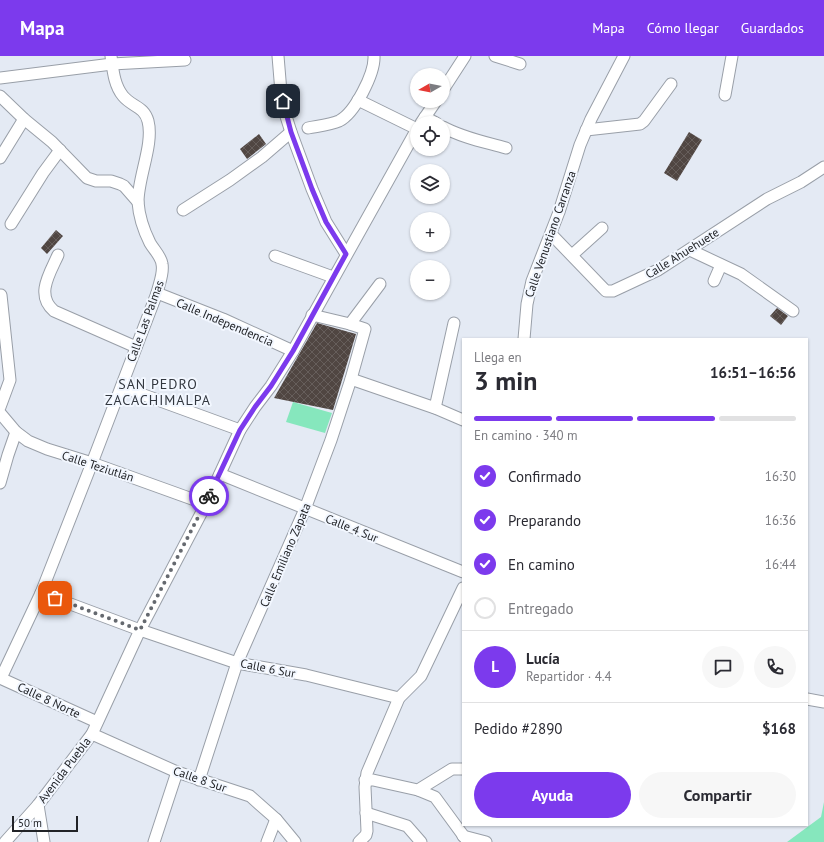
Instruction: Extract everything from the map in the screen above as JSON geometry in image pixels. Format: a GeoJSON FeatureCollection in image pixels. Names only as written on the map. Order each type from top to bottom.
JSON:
{"type":"FeatureCollection","features":[{"type":"Feature","properties":{"kind":"street"},"geometry":{"type":"LineString","coordinates":[[278,56],[284,110],[291,132],[326,222],[346,254]]}},
{"type":"Feature","properties":{"kind":"street"},"geometry":{"type":"LineString","coordinates":[[308,128],[340,121],[346,116],[358,100],[369,80],[374,56]]}},
{"type":"Feature","properties":{"kind":"street"},"geometry":{"type":"LineString","coordinates":[[450,79],[465,56]]}},
{"type":"Feature","properties":{"kind":"street"},"geometry":{"type":"LineString","coordinates":[[495,56],[520,64]]}},
{"type":"Feature","properties":{"kind":"street","name":"Calle Venustiano Carranza"},"geometry":{"type":"LineString","coordinates":[[524,338],[527,304],[538,264],[586,130],[624,56]]}},
{"type":"Feature","properties":{"kind":"street"},"geometry":{"type":"LineString","coordinates":[[725,96],[732,56]]}},
{"type":"Feature","properties":{"kind":"street"},"geometry":{"type":"LineString","coordinates":[[0,78],[112,60],[185,60]]}},
{"type":"Feature","properties":{"kind":"street","name":"Calle Las Palmas"},"geometry":{"type":"LineString","coordinates":[[1,678],[41,593],[122,387],[157,293],[162,273],[162,264],[147,236],[142,222],[138,202],[148,139],[148,122],[142,110],[133,105],[120,93],[114,77],[112,60]]}},
{"type":"Feature","properties":{"kind":"street"},"geometry":{"type":"LineString","coordinates":[[586,130],[640,124],[644,121],[671,84]]}},
{"type":"Feature","properties":{"kind":"street"},"geometry":{"type":"LineString","coordinates":[[0,96],[24,119],[45,135],[87,178],[96,181],[111,181],[120,184],[138,202]]}},
{"type":"Feature","properties":{"kind":"street"},"geometry":{"type":"LineString","coordinates":[[358,100],[410,126]]}},
{"type":"Feature","properties":{"kind":"street"},"geometry":{"type":"LineString","coordinates":[[0,158],[24,119]]}},
{"type":"Feature","properties":{"kind":"street"},"geometry":{"type":"LineString","coordinates":[[450,130],[506,148]]}},
{"type":"Feature","properties":{"kind":"street"},"geometry":{"type":"LineString","coordinates":[[182,210],[230,180],[262,157],[291,132]]}},
{"type":"Feature","properties":{"kind":"street","name":"Avenida Puebla"},"geometry":{"type":"LineString","coordinates":[[4,838],[38,805],[92,734],[140,630],[206,504],[240,430],[271,386],[293,351],[410,141]]}},
{"type":"Feature","properties":{"kind":"street"},"geometry":{"type":"LineString","coordinates":[[11,224],[39,179],[60,150]]}},
{"type":"Feature","properties":{"kind":"street","name":"Calle Ahuehuete"},"geometry":{"type":"LineString","coordinates":[[550,234],[603,288],[610,292],[622,288],[658,270],[767,199],[801,182],[824,167]]}},
{"type":"Feature","properties":{"kind":"street"},"geometry":{"type":"LineString","coordinates":[[572,255],[602,228]]}},
{"type":"Feature","properties":{"kind":"street"},"geometry":{"type":"LineString","coordinates":[[690,250],[741,274],[793,310]]}},
{"type":"Feature","properties":{"kind":"street"},"geometry":{"type":"LineString","coordinates":[[58,255],[44,288],[50,308],[136,347]]}},
{"type":"Feature","properties":{"kind":"street"},"geometry":{"type":"LineString","coordinates":[[275,256],[333,277]]}},
{"type":"Feature","properties":{"kind":"street"},"geometry":{"type":"LineString","coordinates":[[714,281],[722,265]]}},
{"type":"Feature","properties":{"kind":"street"},"geometry":{"type":"LineString","coordinates":[[312,315],[350,324],[380,284]]}},
{"type":"Feature","properties":{"kind":"street","name":"Calle Independencia"},"geometry":{"type":"LineString","coordinates":[[157,293],[223,319],[293,351]]}},
{"type":"Feature","properties":{"kind":"street"},"geometry":{"type":"LineString","coordinates":[[0,407],[10,380],[1,295]]}},
{"type":"Feature","properties":{"kind":"street"},"geometry":{"type":"LineString","coordinates":[[435,408],[454,323]]}},
{"type":"Feature","properties":{"kind":"street","name":"Calle Emiliano Zapata"},"geometry":{"type":"LineString","coordinates":[[199,780],[237,663],[305,509],[331,440],[351,379],[365,329],[350,324]]}},
{"type":"Feature","properties":{"kind":"street"},"geometry":{"type":"LineString","coordinates":[[351,379],[435,408],[462,420]]}},
{"type":"Feature","properties":{"kind":"street"},"geometry":{"type":"LineString","coordinates":[[122,387],[240,430]]}},
{"type":"Feature","properties":{"kind":"street","name":"Calle Teziutlán"},"geometry":{"type":"LineString","coordinates":[[0,414],[16,432],[28,441],[47,449],[92,463],[206,504]]}},
{"type":"Feature","properties":{"kind":"street"},"geometry":{"type":"LineString","coordinates":[[0,483],[16,432]]}},
{"type":"Feature","properties":{"kind":"street","name":"Calle 4 Sur"},"geometry":{"type":"LineString","coordinates":[[220,474],[462,572]]}},
{"type":"Feature","properties":{"kind":"street"},"geometry":{"type":"LineString","coordinates":[[359,842],[366,835],[367,831],[365,780],[398,698],[421,676],[462,590]]}},
{"type":"Feature","properties":{"kind":"street","name":"Calle 6 Sur"},"geometry":{"type":"LineString","coordinates":[[41,593],[140,630],[237,663],[306,676],[398,698]]}},
{"type":"Feature","properties":{"kind":"street","name":"Calle 8 Norte"},"geometry":{"type":"LineString","coordinates":[[1,678],[97,722]]}},
{"type":"Feature","properties":{"kind":"street"},"geometry":{"type":"LineString","coordinates":[[808,699],[824,702]]}},
{"type":"Feature","properties":{"kind":"street","name":"Calle 8 Sur"},"geometry":{"type":"LineString","coordinates":[[92,734],[177,772],[250,796],[276,819],[296,842]]}},
{"type":"Feature","properties":{"kind":"street"},"geometry":{"type":"LineString","coordinates":[[418,790],[452,769],[462,769]]}},
{"type":"Feature","properties":{"kind":"street"},"geometry":{"type":"LineString","coordinates":[[154,842],[177,772]]}},
{"type":"Feature","properties":{"kind":"street"},"geometry":{"type":"LineString","coordinates":[[365,780],[373,780],[418,790],[435,798],[465,839],[486,842]]}},
{"type":"Feature","properties":{"kind":"street"},"geometry":{"type":"LineString","coordinates":[[38,805],[44,842]]}},
{"type":"Feature","properties":{"kind":"street"},"geometry":{"type":"LineString","coordinates":[[366,813],[407,826],[421,842]]}},
{"type":"Feature","properties":{"kind":"street"},"geometry":{"type":"LineString","coordinates":[[267,842],[276,819]]}},
{"type":"Feature","properties":{"kind":"green space"},"geometry":{"type":"Polygon","coordinates":[[[293,402],[332,413],[325,433],[286,422],[293,402]]]}},
{"type":"Feature","properties":{"kind":"green space"},"geometry":{"type":"Polygon","coordinates":[[[824,802],[824,842],[787,842],[821,817],[824,802]]]}},
{"type":"Feature","properties":{"kind":"building"},"geometry":{"type":"Polygon","coordinates":[[[689,132],[702,140],[677,181],[664,173],[689,132]]]}},
{"type":"Feature","properties":{"kind":"building"},"geometry":{"type":"Polygon","coordinates":[[[259,134],[266,144],[247,159],[240,149],[259,134]]]}},
{"type":"Feature","properties":{"kind":"building"},"geometry":{"type":"Polygon","coordinates":[[[56,230],[63,236],[47,254],[41,248],[56,230]]]}},
{"type":"Feature","properties":{"kind":"building"},"geometry":{"type":"Polygon","coordinates":[[[777,308],[788,316],[781,325],[770,316],[777,308]]]}},
{"type":"Feature","properties":{"kind":"building"},"geometry":{"type":"Polygon","coordinates":[[[317,323],[356,334],[333,410],[274,398],[317,323]]]}},
{"type":"Feature","properties":{"kind":"way so far"},"geometry":{"type":"LineString","coordinates":[[55,598],[140,630],[209,496]]}},
{"type":"Feature","properties":{"kind":"district","name":"SAN PEDRO ZACACHIMALPA"},"geometry":{"type":"Point","coordinates":[158,392]}},
{"type":"Feature","properties":{"kind":"route"},"geometry":{"type":"LineString","coordinates":[[209,496],[240,430],[271,386],[293,351],[346,254],[326,222],[312,189],[291,132],[284,110],[283,101]]}}]}
